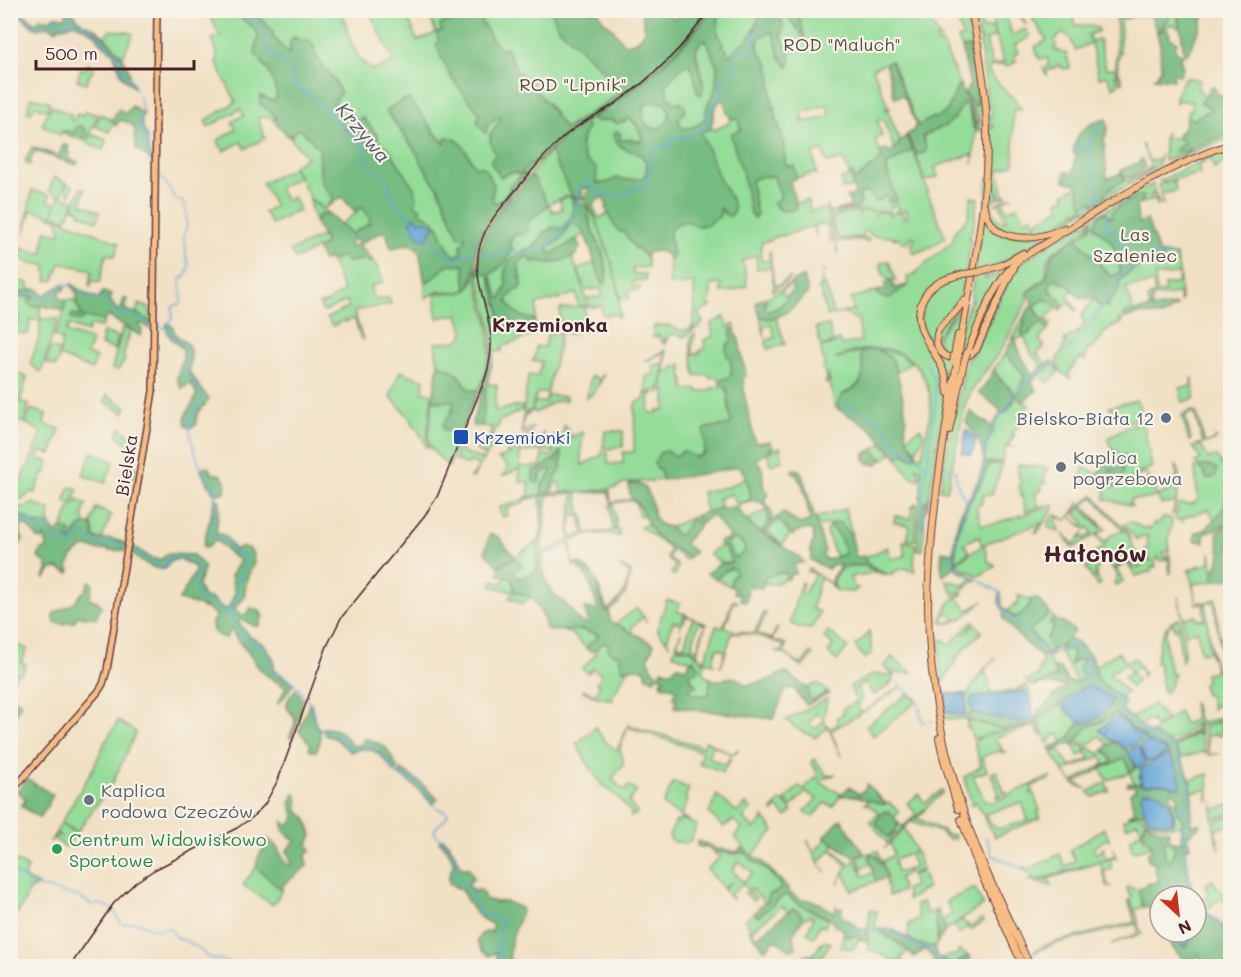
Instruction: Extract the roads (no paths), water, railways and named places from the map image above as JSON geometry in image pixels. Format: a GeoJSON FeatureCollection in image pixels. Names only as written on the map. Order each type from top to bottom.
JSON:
{"type":"FeatureCollection","features":[{"type":"Feature","properties":{"kind":"highway"},"geometry":{"type":"LineString","coordinates":[[969,10],[981,62],[986,104],[987,148],[984,202],[957,360],[948,393],[933,490],[925,581],[925,633],[932,698],[944,760],[961,818],[980,869],[1023,966]]}},
{"type":"Feature","properties":{"kind":"highway"},"geometry":{"type":"LineString","coordinates":[[969,10],[979,77],[983,142],[980,202],[964,300],[950,427],[942,452],[931,540],[928,605],[935,698],[948,758],[965,817],[1030,966]]}},
{"type":"Feature","properties":{"kind":"highway"},"geometry":{"type":"LineString","coordinates":[[957,360],[967,353],[997,286],[1020,259],[1172,164],[1230,142]]}},
{"type":"Feature","properties":{"kind":"highway"},"geometry":{"type":"LineString","coordinates":[[984,202],[988,220],[996,230],[1005,235],[1046,236],[1083,219]]}},
{"type":"Feature","properties":{"kind":"highway"},"geometry":{"type":"LineString","coordinates":[[948,393],[945,374],[922,332],[919,320],[925,295],[933,286],[947,279],[1002,265],[1064,228]]}},
{"type":"Feature","properties":{"kind":"highway"},"geometry":{"type":"LineString","coordinates":[[964,300],[940,326],[937,338],[942,352],[957,360],[966,358],[976,350],[1013,270],[1035,250]]}},
{"type":"Feature","properties":{"kind":"main road","name":"Bielska"},"geometry":{"type":"LineString","coordinates":[[10,793],[98,692],[105,679],[152,399],[157,10]]}},
{"type":"Feature","properties":{"kind":"water"},"geometry":{"type":"Polygon","coordinates":[[[414,217],[419,221],[428,221],[435,226],[427,238],[421,239],[415,232],[410,221],[414,217]]]}},
{"type":"Feature","properties":{"kind":"water"},"geometry":{"type":"Polygon","coordinates":[[[966,429],[976,439],[972,455],[962,453],[966,429]]]}},
{"type":"Feature","properties":{"kind":"water"},"geometry":{"type":"Polygon","coordinates":[[[1087,685],[1112,698],[1112,701],[1102,715],[1085,723],[1072,716],[1062,704],[1087,685]]]}},
{"type":"Feature","properties":{"kind":"water"},"geometry":{"type":"Polygon","coordinates":[[[1024,690],[1031,704],[1031,719],[1013,721],[971,712],[972,697],[1024,690]]]}},
{"type":"Feature","properties":{"kind":"water"},"geometry":{"type":"Polygon","coordinates":[[[942,695],[966,696],[965,715],[947,712],[946,706],[943,706],[942,695]]]}},
{"type":"Feature","properties":{"kind":"water"},"geometry":{"type":"Polygon","coordinates":[[[1118,717],[1144,739],[1125,749],[1107,738],[1105,733],[1108,729],[1103,734],[1099,730],[1118,717]]]}},
{"type":"Feature","properties":{"kind":"water"},"geometry":{"type":"Polygon","coordinates":[[[1147,742],[1166,750],[1165,753],[1147,762],[1140,745],[1147,742]]]}},
{"type":"Feature","properties":{"kind":"water"},"geometry":{"type":"Polygon","coordinates":[[[1136,746],[1145,763],[1137,768],[1129,754],[1136,746]]]}},
{"type":"Feature","properties":{"kind":"water"},"geometry":{"type":"Polygon","coordinates":[[[1168,754],[1177,770],[1181,788],[1165,784],[1143,785],[1142,782],[1140,783],[1139,776],[1142,777],[1140,769],[1168,754]]]}},
{"type":"Feature","properties":{"kind":"water"},"geometry":{"type":"Polygon","coordinates":[[[1148,791],[1160,794],[1168,801],[1173,823],[1149,820],[1141,796],[1148,791]]]}},
{"type":"Feature","properties":{"kind":"waterway"},"geometry":{"type":"LineString","coordinates":[[68,10],[71,18]]}},
{"type":"Feature","properties":{"kind":"waterway","name":"Krzywa"},"geometry":{"type":"LineString","coordinates":[[243,10],[263,28],[268,49],[274,58],[287,66],[298,89],[308,93],[323,105],[353,136],[366,152],[366,162],[387,179],[391,194],[397,204],[412,219]]}},
{"type":"Feature","properties":{"kind":"waterway","name":"Krzywa"},"geometry":{"type":"LineString","coordinates":[[768,19],[778,10]]}},
{"type":"Feature","properties":{"kind":"waterway"},"geometry":{"type":"LineString","coordinates":[[10,13],[19,13],[38,27],[43,22],[58,18],[66,24],[73,18],[97,33],[114,51],[135,89]]}},
{"type":"Feature","properties":{"kind":"waterway","name":"Krzywa"},"geometry":{"type":"LineString","coordinates":[[482,253],[493,256],[502,250],[532,253],[552,243],[562,229],[573,220],[576,214],[577,199],[581,196],[579,187],[587,181],[596,191],[613,195],[628,194],[635,186],[647,184],[651,164],[648,158],[654,154],[655,147],[659,145],[666,148],[672,139],[686,137],[706,126],[715,102],[725,92],[719,82],[733,72],[736,53],[756,49],[754,35],[765,22]]}},
{"type":"Feature","properties":{"kind":"waterway"},"geometry":{"type":"LineString","coordinates":[[139,97],[142,110],[138,123],[145,137],[147,155],[151,160]]}},
{"type":"Feature","properties":{"kind":"waterway"},"geometry":{"type":"LineString","coordinates":[[1101,122],[1089,147],[1092,156],[1090,163],[1098,184],[1101,207]]}},
{"type":"Feature","properties":{"kind":"waterway"},"geometry":{"type":"LineString","coordinates":[[1076,145],[1091,152]]}},
{"type":"Feature","properties":{"kind":"waterway"},"geometry":{"type":"LineString","coordinates":[[152,162],[152,170]]}},
{"type":"Feature","properties":{"kind":"waterway"},"geometry":{"type":"LineString","coordinates":[[160,176],[175,199],[182,201],[186,208],[187,225],[184,241],[189,263],[188,271],[181,279],[182,300],[180,304],[172,308],[173,317],[168,328],[169,332],[187,350],[183,367],[194,382],[202,400],[192,415],[189,425],[201,468],[217,492],[211,532],[212,535],[228,543],[231,551],[248,558],[236,583],[240,595],[230,607],[231,615],[245,639],[263,645],[272,670],[292,681],[304,698],[312,704],[315,721],[322,731],[332,732],[339,736],[352,749],[368,744],[373,746],[395,771]]}},
{"type":"Feature","properties":{"kind":"waterway"},"geometry":{"type":"LineString","coordinates":[[1063,353],[1084,334],[1112,295],[1116,280],[1129,269],[1131,261],[1125,258],[1113,229],[1106,229],[1105,214]]}},
{"type":"Feature","properties":{"kind":"waterway","name":"Krzywa"},"geometry":{"type":"LineString","coordinates":[[428,235],[444,253],[452,258],[474,252]]}},
{"type":"Feature","properties":{"kind":"waterway"},"geometry":{"type":"LineString","coordinates":[[1131,268],[1153,258],[1156,254],[1174,256]]}},
{"type":"Feature","properties":{"kind":"waterway"},"geometry":{"type":"LineString","coordinates":[[10,300],[26,293],[47,299],[64,285],[70,285],[91,298],[106,298],[119,314],[133,315],[150,324]]}},
{"type":"Feature","properties":{"kind":"waterway"},"geometry":{"type":"LineString","coordinates":[[157,326],[168,329]]}},
{"type":"Feature","properties":{"kind":"waterway"},"geometry":{"type":"LineString","coordinates":[[985,460],[984,448],[996,423],[1021,386],[1035,379],[1052,363]]}},
{"type":"Feature","properties":{"kind":"waterway"},"geometry":{"type":"LineString","coordinates":[[922,529],[923,496],[936,398],[935,382],[928,365]]}},
{"type":"Feature","properties":{"kind":"waterway"},"geometry":{"type":"LineString","coordinates":[[844,404],[882,421],[892,442],[912,453],[926,466]]}},
{"type":"Feature","properties":{"kind":"waterway"},"geometry":{"type":"LineString","coordinates":[[975,579],[956,569],[954,559],[961,516],[981,479],[985,463]]}},
{"type":"Feature","properties":{"kind":"waterway"},"geometry":{"type":"LineString","coordinates":[[955,470],[956,475]]}},
{"type":"Feature","properties":{"kind":"waterway"},"geometry":{"type":"LineString","coordinates":[[956,477],[958,487],[966,501]]}},
{"type":"Feature","properties":{"kind":"waterway"},"geometry":{"type":"LineString","coordinates":[[10,516],[15,516],[19,521],[25,520],[38,531],[44,527],[50,527],[52,529],[50,537],[54,539],[63,539],[63,537],[68,546],[71,546],[82,533],[86,536],[86,540],[100,545],[113,543],[126,546]]}},
{"type":"Feature","properties":{"kind":"waterway"},"geometry":{"type":"LineString","coordinates":[[130,547],[152,563],[157,563],[161,568],[170,558],[180,557],[190,562],[199,568],[193,584]]}},
{"type":"Feature","properties":{"kind":"waterway"},"geometry":{"type":"LineString","coordinates":[[980,581],[1000,592],[1000,604],[1005,612],[1047,654],[1070,646],[1079,648],[1089,664],[1083,666],[1085,675],[1091,672],[1094,684],[1110,691],[1123,702],[1124,705],[1120,712],[1139,730],[1148,734],[1153,740],[1167,744],[1174,749],[1189,785],[1190,804],[1179,808],[1189,817],[1184,830],[1186,839],[1183,845],[1185,861],[1188,864],[1189,884]]}},
{"type":"Feature","properties":{"kind":"waterway"},"geometry":{"type":"LineString","coordinates":[[195,587],[201,600],[212,602],[220,612],[229,613]]}},
{"type":"Feature","properties":{"kind":"waterway"},"geometry":{"type":"LineString","coordinates":[[898,684],[917,699],[922,721],[925,722]]}},
{"type":"Feature","properties":{"kind":"waterway"},"geometry":{"type":"LineString","coordinates":[[929,722],[933,721]]}},
{"type":"Feature","properties":{"kind":"waterway"},"geometry":{"type":"LineString","coordinates":[[399,773],[418,785],[437,808],[448,815],[434,831],[452,851],[457,863],[458,880],[468,888],[481,914],[502,921],[497,949],[506,966]]}},
{"type":"Feature","properties":{"kind":"waterway"},"geometry":{"type":"LineString","coordinates":[[984,837],[987,839],[992,855],[1024,871]]}},
{"type":"Feature","properties":{"kind":"waterway"},"geometry":{"type":"LineString","coordinates":[[10,871],[22,877],[29,884],[79,897],[92,905],[108,907],[114,911],[122,924],[135,922],[157,930],[169,928],[177,938],[198,948]]}},
{"type":"Feature","properties":{"kind":"waterway"},"geometry":{"type":"LineString","coordinates":[[1208,914],[1220,925],[1224,933],[1230,936]]}},
{"type":"Feature","properties":{"kind":"waterway"},"geometry":{"type":"LineString","coordinates":[[849,925],[858,930],[890,930],[920,947],[933,949],[936,957],[948,966],[960,964],[963,966]]}},
{"type":"Feature","properties":{"kind":"waterway"},"geometry":{"type":"LineString","coordinates":[[199,949],[210,958],[236,966]]}},
{"type":"Feature","properties":{"kind":"railway"},"geometry":{"type":"LineString","coordinates":[[70,966],[114,903],[136,882],[154,870],[237,828],[253,817],[265,804],[278,780],[327,646],[341,618],[437,497],[485,379],[491,336],[479,284],[477,261],[479,249],[489,225],[539,162],[559,141],[572,130],[616,103],[655,72],[679,49],[709,10]]}},
{"type":"Feature","properties":{"kind":"place","name":"Bielsko-Biała 12"},"geometry":{"type":"Point","coordinates":[1166,418]}},
{"type":"Feature","properties":{"kind":"place","name":"Krzemionki"},"geometry":{"type":"Point","coordinates":[461,437]}},
{"type":"Feature","properties":{"kind":"place","name":"Kaplica pogrzebowa"},"geometry":{"type":"Point","coordinates":[1061,467]}},
{"type":"Feature","properties":{"kind":"place","name":"Kaplica rodowa Czeczów"},"geometry":{"type":"Point","coordinates":[89,800]}},
{"type":"Feature","properties":{"kind":"place","name":"Centrum Widowiskowo Sportowe"},"geometry":{"type":"Point","coordinates":[57,849]}},
{"type":"Feature","properties":{"kind":"district","name":"Krzemionka"},"geometry":{"type":"Point","coordinates":[550,324]}},
{"type":"Feature","properties":{"kind":"district","name":"Hałcnów"},"geometry":{"type":"Point","coordinates":[1095,552]}},
{"type":"Feature","properties":{"kind":"park label","name":"ROD \"Maluch\""},"geometry":{"type":"Point","coordinates":[842,44]}},
{"type":"Feature","properties":{"kind":"park label","name":"ROD \"Lipnik\""},"geometry":{"type":"Point","coordinates":[573,84]}},
{"type":"Feature","properties":{"kind":"park label","name":"Las Szaleniec"},"geometry":{"type":"Point","coordinates":[1135,244]}}]}
